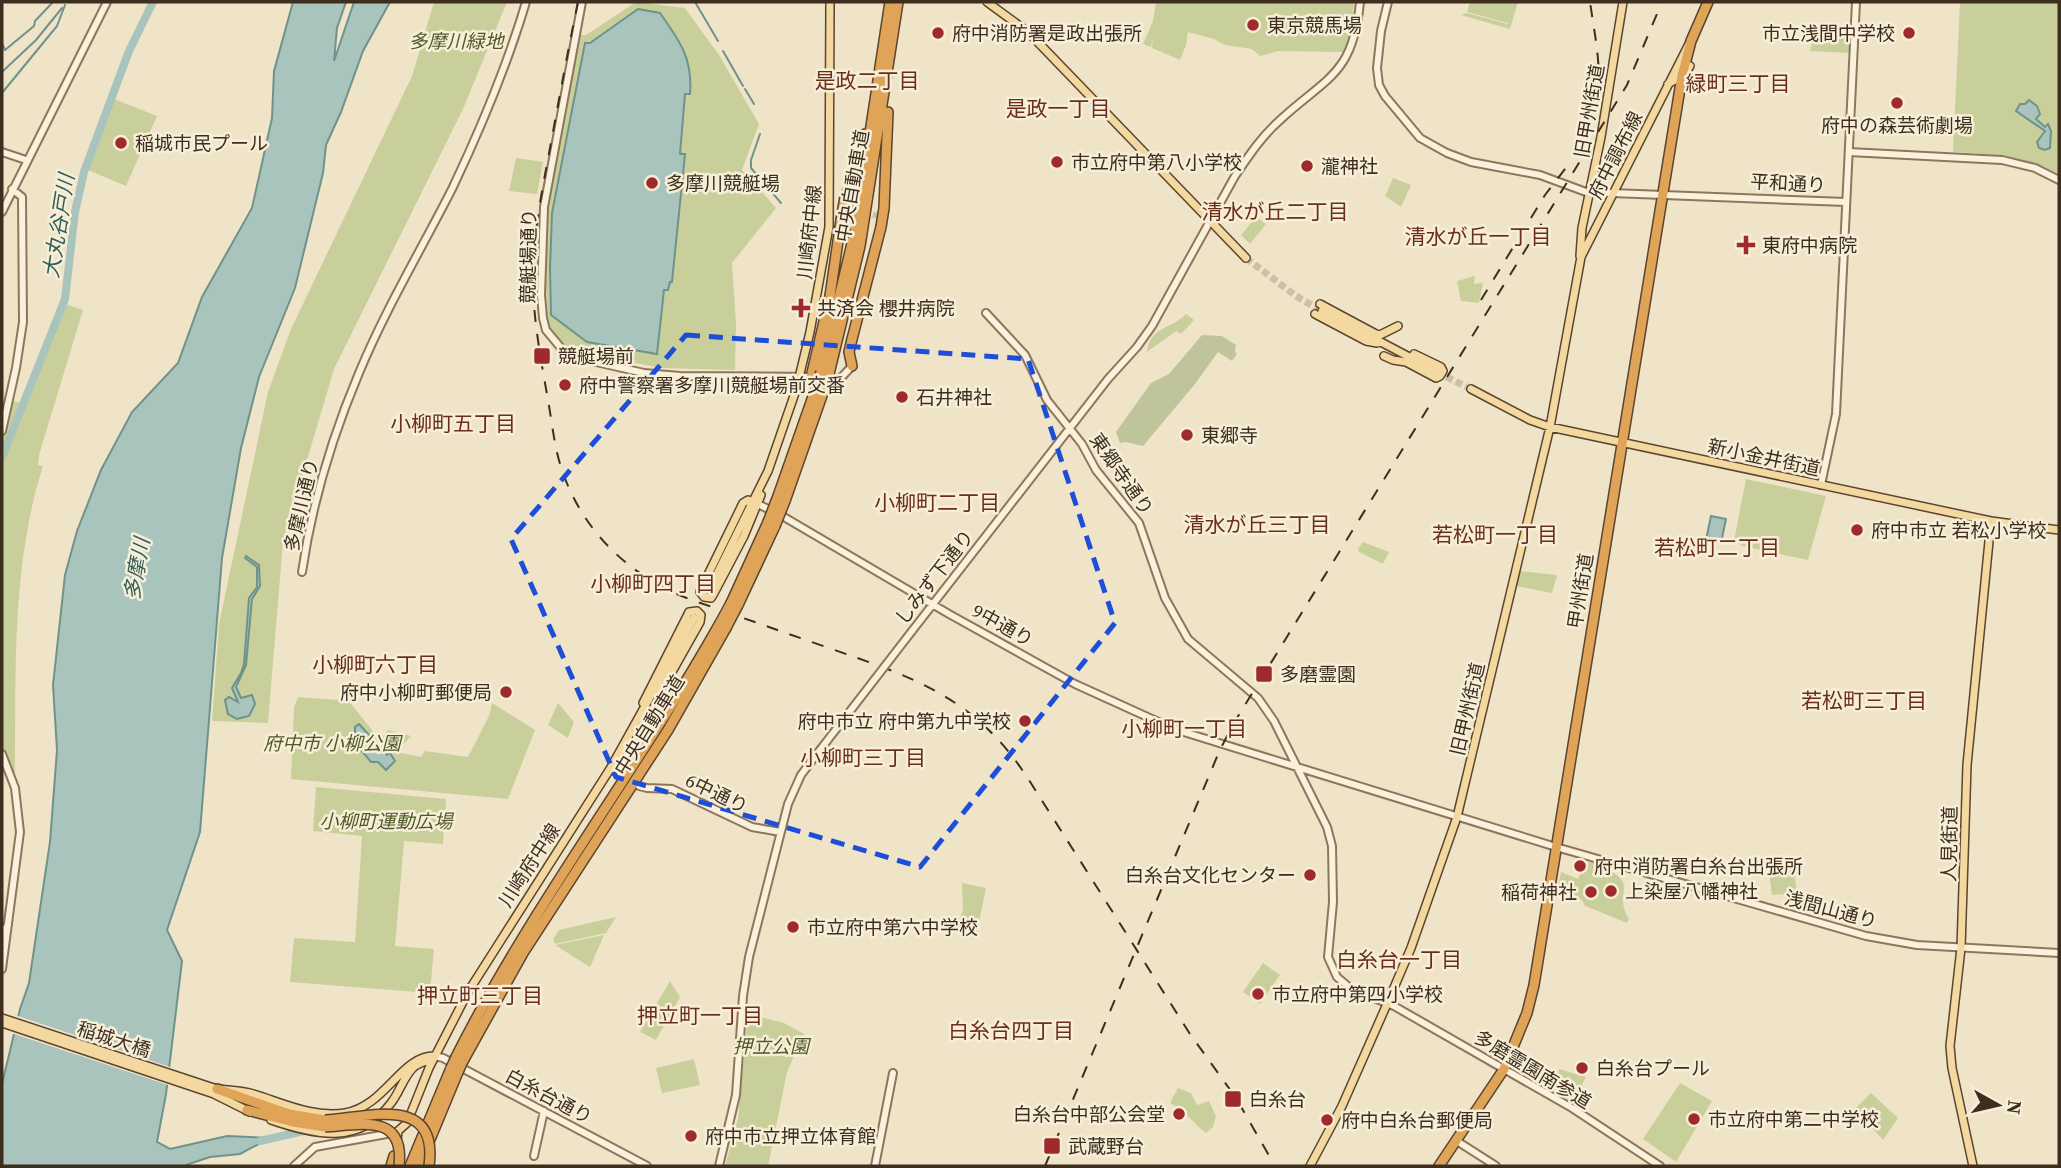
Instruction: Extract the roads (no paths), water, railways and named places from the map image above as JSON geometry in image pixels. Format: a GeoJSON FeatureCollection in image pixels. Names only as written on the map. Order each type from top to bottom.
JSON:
{"type":"FeatureCollection","features":[{"type":"Feature","properties":{"kind":"highway"},"geometry":{"type":"LineString","coordinates":[[819,373],[841,220],[862,152],[890,2]]}},
{"type":"Feature","properties":{"kind":"highway","name":"中央自動車道"},"geometry":{"type":"LineString","coordinates":[[460,1059],[536,932],[668,730],[734,604],[771,524],[821,386],[819,373],[855,231],[890,2]]}},
{"type":"Feature","properties":{"kind":"highway"},"geometry":{"type":"LineString","coordinates":[[852,366],[849,352],[881,227],[898,2]]}},
{"type":"Feature","properties":{"kind":"highway","name":"中央自動車道"},"geometry":{"type":"LineString","coordinates":[[819,373],[860,246],[898,2]]}},
{"type":"Feature","properties":{"kind":"highway","name":"甲州街道"},"geometry":{"type":"LineString","coordinates":[[1666,194],[1676,81],[1707,2]]}},
{"type":"Feature","properties":{"kind":"highway","name":"甲州街道"},"geometry":{"type":"LineString","coordinates":[[1444,1166],[1506,1070],[1527,1013],[1534,985],[1666,194],[1690,66],[1713,2]]}},
{"type":"Feature","properties":{"kind":"highway","name":"中央自動車道"},"geometry":{"type":"LineString","coordinates":[[460,1059],[524,935],[723,626]]}},
{"type":"Feature","properties":{"kind":"highway"},"geometry":{"type":"LineString","coordinates":[[410,1166],[460,1059]]}},
{"type":"Feature","properties":{"kind":"highway"},"geometry":{"type":"LineString","coordinates":[[419,1166],[454,1070]]}},
{"type":"Feature","properties":{"kind":"highway"},"geometry":{"type":"LineString","coordinates":[[216,1092],[313,1119],[338,1120],[383,1113],[405,1116],[417,1124],[426,1137],[430,1150],[429,1166]]}},
{"type":"Feature","properties":{"kind":"highway"},"geometry":{"type":"LineString","coordinates":[[247,1110],[312,1126],[375,1124],[390,1132],[397,1143],[400,1153],[398,1166]]}},
{"type":"Feature","properties":{"kind":"highway","name":"甲州街道"},"geometry":{"type":"LineString","coordinates":[[1439,1166],[1459,1141]]}},
{"type":"Feature","properties":{"kind":"main road","name":"川崎府中線"},"geometry":{"type":"LineString","coordinates":[[755,503],[770,472],[772,458],[800,376],[825,257],[830,204],[830,2]]}},
{"type":"Feature","properties":{"kind":"main road"},"geometry":{"type":"LineString","coordinates":[[987,2],[1028,32],[1246,258]]}},
{"type":"Feature","properties":{"kind":"main road","name":"旧甲州街道"},"geometry":{"type":"LineString","coordinates":[[1310,1166],[1342,1106],[1387,1004],[1457,817],[1550,427],[1569,331],[1584,225],[1623,2]]}},
{"type":"Feature","properties":{"kind":"main road"},"geometry":{"type":"LineString","coordinates":[[1676,81],[1691,41]]}},
{"type":"Feature","properties":{"kind":"main road"},"geometry":{"type":"LineString","coordinates":[[1676,81],[1690,66]]}},
{"type":"Feature","properties":{"kind":"main road","name":"府中調布線"},"geometry":{"type":"LineString","coordinates":[[1590,238],[1676,81]]}},
{"type":"Feature","properties":{"kind":"main road"},"geometry":{"type":"LineString","coordinates":[[1584,225],[1590,238]]}},
{"type":"Feature","properties":{"kind":"main road","name":"旧甲州街道"},"geometry":{"type":"LineString","coordinates":[[1579,264],[1590,238]]}},
{"type":"Feature","properties":{"kind":"main road"},"geometry":{"type":"LineString","coordinates":[[1398,326],[1380,335],[1319,310],[1436,372]]}},
{"type":"Feature","properties":{"kind":"main road"},"geometry":{"type":"LineString","coordinates":[[1384,356],[1406,362],[1436,378],[1442,373],[1439,366],[1406,350],[1394,349]]}},
{"type":"Feature","properties":{"kind":"main road","name":"新小金井街道"},"geometry":{"type":"LineString","coordinates":[[1468,388],[1527,424],[1540,424],[1991,521],[2059,530]]}},
{"type":"Feature","properties":{"kind":"main road"},"geometry":{"type":"LineString","coordinates":[[748,500],[755,503],[744,536],[713,595],[704,597],[701,589],[743,503],[748,500]]}},
{"type":"Feature","properties":{"kind":"main road"},"geometry":{"type":"LineString","coordinates":[[709,590],[755,503]]}},
{"type":"Feature","properties":{"kind":"main road","name":"人見街道"},"geometry":{"type":"LineString","coordinates":[[1973,1166],[1950,1056],[1961,948],[1967,765],[1991,521]]}},
{"type":"Feature","properties":{"kind":"main road"},"geometry":{"type":"LineString","coordinates":[[638,720],[644,701],[684,621],[689,612],[697,611],[701,615],[700,622],[664,687],[649,701]]}},
{"type":"Feature","properties":{"kind":"main road","name":"川崎府中線"},"geometry":{"type":"LineString","coordinates":[[391,1163],[398,1131],[407,1123],[435,1056],[468,992],[610,769],[694,618]]}},
{"type":"Feature","properties":{"kind":"main road","name":"稲城大橋"},"geometry":{"type":"LineString","coordinates":[[2,1021],[216,1092]]}},
{"type":"Feature","properties":{"kind":"main road"},"geometry":{"type":"LineString","coordinates":[[216,1092],[249,1093],[324,1114],[346,1113],[378,1098],[413,1062],[424,1056],[435,1056]]}},
{"type":"Feature","properties":{"kind":"main road"},"geometry":{"type":"LineString","coordinates":[[216,1092],[247,1110],[284,1125],[316,1134],[339,1134],[359,1128],[375,1119],[387,1108],[414,1067],[435,1056]]}},
{"type":"Feature","properties":{"kind":"main road"},"geometry":{"type":"LineString","coordinates":[[405,1081],[416,1083],[420,1091]]}},
{"type":"Feature","properties":{"kind":"main road","name":"川崎府中線"},"geometry":{"type":"LineString","coordinates":[[398,1131],[401,1148],[398,1166]]}},
{"type":"Feature","properties":{"kind":"street"},"geometry":{"type":"LineString","coordinates":[[2,212],[107,2]]}},
{"type":"Feature","properties":{"kind":"street","name":"多摩川通り"},"geometry":{"type":"LineString","coordinates":[[302,572],[313,513],[331,447],[359,371],[452,188],[506,63],[526,2]]}},
{"type":"Feature","properties":{"kind":"street","name":"競艇場通り"},"geometry":{"type":"LineString","coordinates":[[582,2],[544,206],[541,295],[546,330],[570,355],[628,370],[680,376],[800,376],[819,373],[839,380],[852,366]]}},
{"type":"Feature","properties":{"kind":"street","name":"しみず下通り"},"geometry":{"type":"LineString","coordinates":[[719,1166],[736,1095],[746,974],[780,832],[793,790],[820,750],[1069,428],[1143,341],[1235,176],[1256,146],[1279,121],[1329,80],[1343,63],[1355,33],[1360,2]]}},
{"type":"Feature","properties":{"kind":"street"},"geometry":{"type":"LineString","coordinates":[[1388,2],[1377,68],[1379,85],[1420,138],[1471,162],[1540,175],[1590,192]]}},
{"type":"Feature","properties":{"kind":"street","name":"平和通り"},"geometry":{"type":"LineString","coordinates":[[1590,192],[1846,202],[1856,2]]}},
{"type":"Feature","properties":{"kind":"street"},"geometry":{"type":"LineString","coordinates":[[2,152],[26,160]]}},
{"type":"Feature","properties":{"kind":"street"},"geometry":{"type":"LineString","coordinates":[[1849,152],[2011,161],[2035,168],[2059,180]]}},
{"type":"Feature","properties":{"kind":"street"},"geometry":{"type":"LineString","coordinates":[[2,431],[23,322],[22,197],[12,189]]}},
{"type":"Feature","properties":{"kind":"street"},"geometry":{"type":"LineString","coordinates":[[830,204],[846,202]]}},
{"type":"Feature","properties":{"kind":"street"},"geometry":{"type":"LineString","coordinates":[[1821,485],[1836,414],[1846,202]]}},
{"type":"Feature","properties":{"kind":"street"},"geometry":{"type":"LineString","coordinates":[[881,212],[887,218]]}},
{"type":"Feature","properties":{"kind":"street","name":"東郷寺通り"},"geometry":{"type":"LineString","coordinates":[[986,313],[1026,355],[1047,400],[1082,443],[1096,470],[1139,523],[1165,598],[1188,639],[1254,694],[1268,710],[1297,767]]}},
{"type":"Feature","properties":{"kind":"street"},"geometry":{"type":"LineString","coordinates":[[755,503],[766,508]]}},
{"type":"Feature","properties":{"kind":"street","name":"9中通り"},"geometry":{"type":"LineString","coordinates":[[784,517],[1074,684],[1174,729],[1297,767]]}},
{"type":"Feature","properties":{"kind":"street"},"geometry":{"type":"LineString","coordinates":[[2,754],[15,788],[20,815],[19,848],[2,969]]}},
{"type":"Feature","properties":{"kind":"street"},"geometry":{"type":"LineString","coordinates":[[1297,767],[1558,848]]}},
{"type":"Feature","properties":{"kind":"street"},"geometry":{"type":"LineString","coordinates":[[1297,767],[1327,827],[1332,846],[1333,902],[1329,962],[1340,981],[1387,1004]]}},
{"type":"Feature","properties":{"kind":"street"},"geometry":{"type":"LineString","coordinates":[[610,769],[623,776]]}},
{"type":"Feature","properties":{"kind":"street","name":"6中通り"},"geometry":{"type":"LineString","coordinates":[[639,786],[672,789],[752,827],[780,832]]}},
{"type":"Feature","properties":{"kind":"street","name":"浅間山通り"},"geometry":{"type":"LineString","coordinates":[[1558,848],[1866,936],[1906,944],[2059,953]]}},
{"type":"Feature","properties":{"kind":"street"},"geometry":{"type":"LineString","coordinates":[[2,933],[8,925]]}},
{"type":"Feature","properties":{"kind":"street","name":"多磨霊園南参道"},"geometry":{"type":"LineString","coordinates":[[1387,1004],[1572,1108],[1660,1166]]}},
{"type":"Feature","properties":{"kind":"street","name":"白糸台通り"},"geometry":{"type":"LineString","coordinates":[[435,1056],[647,1166]]}},
{"type":"Feature","properties":{"kind":"street"},"geometry":{"type":"LineString","coordinates":[[874,1166],[893,1073]]}},
{"type":"Feature","properties":{"kind":"street"},"geometry":{"type":"LineString","coordinates":[[534,1156],[544,1111]]}},
{"type":"Feature","properties":{"kind":"street"},"geometry":{"type":"LineString","coordinates":[[294,1166],[315,1147],[398,1131]]}},
{"type":"Feature","properties":{"kind":"street"},"geometry":{"type":"LineString","coordinates":[[1459,1141],[1496,1166]]}},
{"type":"Feature","properties":{"kind":"water","name":"多摩川"},"geometry":{"type":"Polygon","coordinates":[[[293,2],[346,2],[337,28],[334,61],[354,2],[390,2],[363,51],[326,145],[323,173],[295,288],[259,377],[241,448],[222,558],[200,832],[167,930],[182,961],[166,1094],[157,1142],[170,1149],[227,1136],[270,1138],[240,1154],[210,1157],[183,1166],[2,1166],[2,1084],[29,983],[50,842],[57,750],[53,685],[65,575],[77,531],[101,470],[132,412],[178,363],[202,297],[252,208],[272,118],[274,71],[293,2]]]}},
{"type":"Feature","properties":{"kind":"water"},"geometry":{"type":"Polygon","coordinates":[[[638,9],[660,13],[683,50],[690,81],[690,94],[685,94],[680,154],[685,154],[672,282],[668,290],[664,290],[657,354],[587,342],[551,315],[552,213],[585,43],[590,43],[638,9]]]}},
{"type":"Feature","properties":{"kind":"water"},"geometry":{"type":"Polygon","coordinates":[[[2029,100],[2037,106],[2040,114],[2036,119],[2045,127],[2048,124],[2051,131],[2050,148],[2045,150],[2039,148],[2037,142],[2045,131],[2016,111],[2020,104],[2029,100]]]}},
{"type":"Feature","properties":{"kind":"water"},"geometry":{"type":"Polygon","coordinates":[[[1711,516],[1726,519],[1721,543],[1706,540],[1711,516]]]}},
{"type":"Feature","properties":{"kind":"water"},"geometry":{"type":"Polygon","coordinates":[[[246,556],[259,565],[260,586],[252,599],[246,665],[236,687],[241,698],[252,695],[255,704],[249,716],[237,719],[228,714],[225,700],[229,697],[238,702],[232,688],[244,664],[249,598],[257,587],[257,567],[245,558],[246,556]]]}},
{"type":"Feature","properties":{"kind":"water"},"geometry":{"type":"Polygon","coordinates":[[[359,724],[395,761],[386,770],[378,762],[371,762],[355,743],[355,727],[359,724]]]}},
{"type":"Feature","properties":{"kind":"waterway"},"geometry":{"type":"LineString","coordinates":[[2,43],[5,50],[34,26],[35,21],[53,2]]}},
{"type":"Feature","properties":{"kind":"waterway","name":"大丸谷戸川"},"geometry":{"type":"LineString","coordinates":[[2,457],[65,299],[75,212],[84,172],[129,51],[153,2]]}},
{"type":"Feature","properties":{"kind":"waterway"},"geometry":{"type":"LineString","coordinates":[[695,2],[718,41]]}},
{"type":"Feature","properties":{"kind":"waterway"},"geometry":{"type":"LineString","coordinates":[[2,93],[57,26],[65,5]]}},
{"type":"Feature","properties":{"kind":"waterway"},"geometry":{"type":"LineString","coordinates":[[2,72],[36,40],[62,8]]}},
{"type":"Feature","properties":{"kind":"waterway"},"geometry":{"type":"LineString","coordinates":[[723,51],[743,86]]}},
{"type":"Feature","properties":{"kind":"waterway"},"geometry":{"type":"LineString","coordinates":[[745,89],[754,104]]}},
{"type":"Feature","properties":{"kind":"waterway"},"geometry":{"type":"LineString","coordinates":[[760,134],[751,168],[781,203]]}},
{"type":"Feature","properties":{"kind":"waterway"},"geometry":{"type":"LineString","coordinates":[[260,1141],[308,1130]]}},
{"type":"Feature","properties":{"kind":"tunnel"},"geometry":{"type":"LineString","coordinates":[[847,207],[878,216]]}},
{"type":"Feature","properties":{"kind":"tunnel"},"geometry":{"type":"LineString","coordinates":[[1246,258],[1296,296],[1322,311]]}},
{"type":"Feature","properties":{"kind":"tunnel"},"geometry":{"type":"LineString","coordinates":[[1437,372],[1471,389]]}},
{"type":"Feature","properties":{"kind":"railway"},"geometry":{"type":"LineString","coordinates":[[578,2],[541,196],[533,279],[538,340],[557,450],[570,490],[581,511],[610,548],[646,578],[689,599],[913,680],[963,708],[985,727],[1007,749],[1027,777],[1190,1034],[1236,1098],[1275,1166]]}},
{"type":"Feature","properties":{"kind":"railway"},"geometry":{"type":"LineString","coordinates":[[1587,135],[1599,85],[1590,2]]}},
{"type":"Feature","properties":{"kind":"railway"},"geometry":{"type":"LineString","coordinates":[[1045,1166],[1232,726],[1627,85],[1662,2]]}},
{"type":"Feature","properties":{"kind":"railway"},"geometry":{"type":"LineString","coordinates":[[1481,300],[1545,195],[1568,165]]}},
{"type":"Feature","properties":{"kind":"place","name":"東京競馬場"},"geometry":{"type":"Point","coordinates":[1253,25]}},
{"type":"Feature","properties":{"kind":"place","name":"府中消防署是政出張所"},"geometry":{"type":"Point","coordinates":[938,33]}},
{"type":"Feature","properties":{"kind":"place","name":"市立浅間中学校"},"geometry":{"type":"Point","coordinates":[1909,33]}},
{"type":"Feature","properties":{"kind":"place","name":"府中の森芸術劇場"},"geometry":{"type":"Point","coordinates":[1897,103]}},
{"type":"Feature","properties":{"kind":"place","name":"稲城市民プール"},"geometry":{"type":"Point","coordinates":[121,143]}},
{"type":"Feature","properties":{"kind":"place","name":"市立府中第八小学校"},"geometry":{"type":"Point","coordinates":[1057,162]}},
{"type":"Feature","properties":{"kind":"place","name":"瀧神社"},"geometry":{"type":"Point","coordinates":[1307,166]}},
{"type":"Feature","properties":{"kind":"place","name":"多摩川競艇場"},"geometry":{"type":"Point","coordinates":[652,183]}},
{"type":"Feature","properties":{"kind":"place","name":"東府中病院"},"geometry":{"type":"Point","coordinates":[1746,245]}},
{"type":"Feature","properties":{"kind":"place","name":"共済会 櫻井病院"},"geometry":{"type":"Point","coordinates":[801,308]}},
{"type":"Feature","properties":{"kind":"place","name":"競艇場前"},"geometry":{"type":"Point","coordinates":[542,356]}},
{"type":"Feature","properties":{"kind":"place","name":"府中警察署多摩川競艇場前交番"},"geometry":{"type":"Point","coordinates":[565,385]}},
{"type":"Feature","properties":{"kind":"place","name":"石井神社"},"geometry":{"type":"Point","coordinates":[902,397]}},
{"type":"Feature","properties":{"kind":"place","name":"東郷寺"},"geometry":{"type":"Point","coordinates":[1187,435]}},
{"type":"Feature","properties":{"kind":"place","name":"府中市立 若松小学校"},"geometry":{"type":"Point","coordinates":[1857,530]}},
{"type":"Feature","properties":{"kind":"place","name":"多磨霊園"},"geometry":{"type":"Point","coordinates":[1264,674]}},
{"type":"Feature","properties":{"kind":"place","name":"府中小柳町郵便局"},"geometry":{"type":"Point","coordinates":[506,692]}},
{"type":"Feature","properties":{"kind":"place","name":"府中市立 府中第九中学校"},"geometry":{"type":"Point","coordinates":[1025,721]}},
{"type":"Feature","properties":{"kind":"place","name":"府中消防署白糸台出張所"},"geometry":{"type":"Point","coordinates":[1580,866]}},
{"type":"Feature","properties":{"kind":"place","name":"白糸台文化センター"},"geometry":{"type":"Point","coordinates":[1310,875]}},
{"type":"Feature","properties":{"kind":"place","name":"上染屋八幡神社"},"geometry":{"type":"Point","coordinates":[1611,891]}},
{"type":"Feature","properties":{"kind":"place","name":"稲荷神社"},"geometry":{"type":"Point","coordinates":[1591,892]}},
{"type":"Feature","properties":{"kind":"place","name":"市立府中第六中学校"},"geometry":{"type":"Point","coordinates":[793,927]}},
{"type":"Feature","properties":{"kind":"place","name":"市立府中第四小学校"},"geometry":{"type":"Point","coordinates":[1258,994]}},
{"type":"Feature","properties":{"kind":"place","name":"白糸台プール"},"geometry":{"type":"Point","coordinates":[1582,1068]}},
{"type":"Feature","properties":{"kind":"place","name":"白糸台"},"geometry":{"type":"Point","coordinates":[1233,1099]}},
{"type":"Feature","properties":{"kind":"place","name":"白糸台中部公会堂"},"geometry":{"type":"Point","coordinates":[1179,1114]}},
{"type":"Feature","properties":{"kind":"place","name":"市立府中第二中学校"},"geometry":{"type":"Point","coordinates":[1694,1119]}},
{"type":"Feature","properties":{"kind":"place","name":"府中白糸台郵便局"},"geometry":{"type":"Point","coordinates":[1327,1120]}},
{"type":"Feature","properties":{"kind":"place","name":"府中市立押立体育館"},"geometry":{"type":"Point","coordinates":[691,1136]}},
{"type":"Feature","properties":{"kind":"place","name":"武蔵野台"},"geometry":{"type":"Point","coordinates":[1052,1146]}},
{"type":"Feature","properties":{"kind":"district","name":"是政二丁目"},"geometry":{"type":"Point","coordinates":[867,81]}},
{"type":"Feature","properties":{"kind":"district","name":"緑町三丁目"},"geometry":{"type":"Point","coordinates":[1738,84]}},
{"type":"Feature","properties":{"kind":"district","name":"是政一丁目"},"geometry":{"type":"Point","coordinates":[1058,109]}},
{"type":"Feature","properties":{"kind":"district","name":"清水が丘二丁目"},"geometry":{"type":"Point","coordinates":[1275,212]}},
{"type":"Feature","properties":{"kind":"district","name":"清水が丘一丁目"},"geometry":{"type":"Point","coordinates":[1478,237]}},
{"type":"Feature","properties":{"kind":"district","name":"小柳町五丁目"},"geometry":{"type":"Point","coordinates":[453,424]}},
{"type":"Feature","properties":{"kind":"district","name":"小柳町二丁目"},"geometry":{"type":"Point","coordinates":[937,503]}},
{"type":"Feature","properties":{"kind":"district","name":"清水が丘三丁目"},"geometry":{"type":"Point","coordinates":[1257,525]}},
{"type":"Feature","properties":{"kind":"district","name":"若松町一丁目"},"geometry":{"type":"Point","coordinates":[1495,535]}},
{"type":"Feature","properties":{"kind":"district","name":"若松町二丁目"},"geometry":{"type":"Point","coordinates":[1717,548]}},
{"type":"Feature","properties":{"kind":"district","name":"小柳町四丁目"},"geometry":{"type":"Point","coordinates":[653,584]}},
{"type":"Feature","properties":{"kind":"district","name":"小柳町六丁目"},"geometry":{"type":"Point","coordinates":[375,665]}},
{"type":"Feature","properties":{"kind":"district","name":"若松町三丁目"},"geometry":{"type":"Point","coordinates":[1864,701]}},
{"type":"Feature","properties":{"kind":"district","name":"小柳町一丁目"},"geometry":{"type":"Point","coordinates":[1184,729]}},
{"type":"Feature","properties":{"kind":"district","name":"小柳町三丁目"},"geometry":{"type":"Point","coordinates":[863,758]}},
{"type":"Feature","properties":{"kind":"district","name":"白糸台一丁目"},"geometry":{"type":"Point","coordinates":[1399,960]}},
{"type":"Feature","properties":{"kind":"district","name":"押立町三丁目"},"geometry":{"type":"Point","coordinates":[480,996]}},
{"type":"Feature","properties":{"kind":"district","name":"押立町一丁目"},"geometry":{"type":"Point","coordinates":[700,1016]}},
{"type":"Feature","properties":{"kind":"district","name":"白糸台四丁目"},"geometry":{"type":"Point","coordinates":[1011,1031]}},
{"type":"Feature","properties":{"kind":"park label","name":"多摩川緑地"},"geometry":{"type":"Point","coordinates":[456,41]}},
{"type":"Feature","properties":{"kind":"park label","name":"府中市 小柳公園"},"geometry":{"type":"Point","coordinates":[332,743]}},
{"type":"Feature","properties":{"kind":"park label","name":"小柳町運動広場"},"geometry":{"type":"Point","coordinates":[386,821]}},
{"type":"Feature","properties":{"kind":"park label","name":"押立公園"},"geometry":{"type":"Point","coordinates":[771,1046]}}]}
